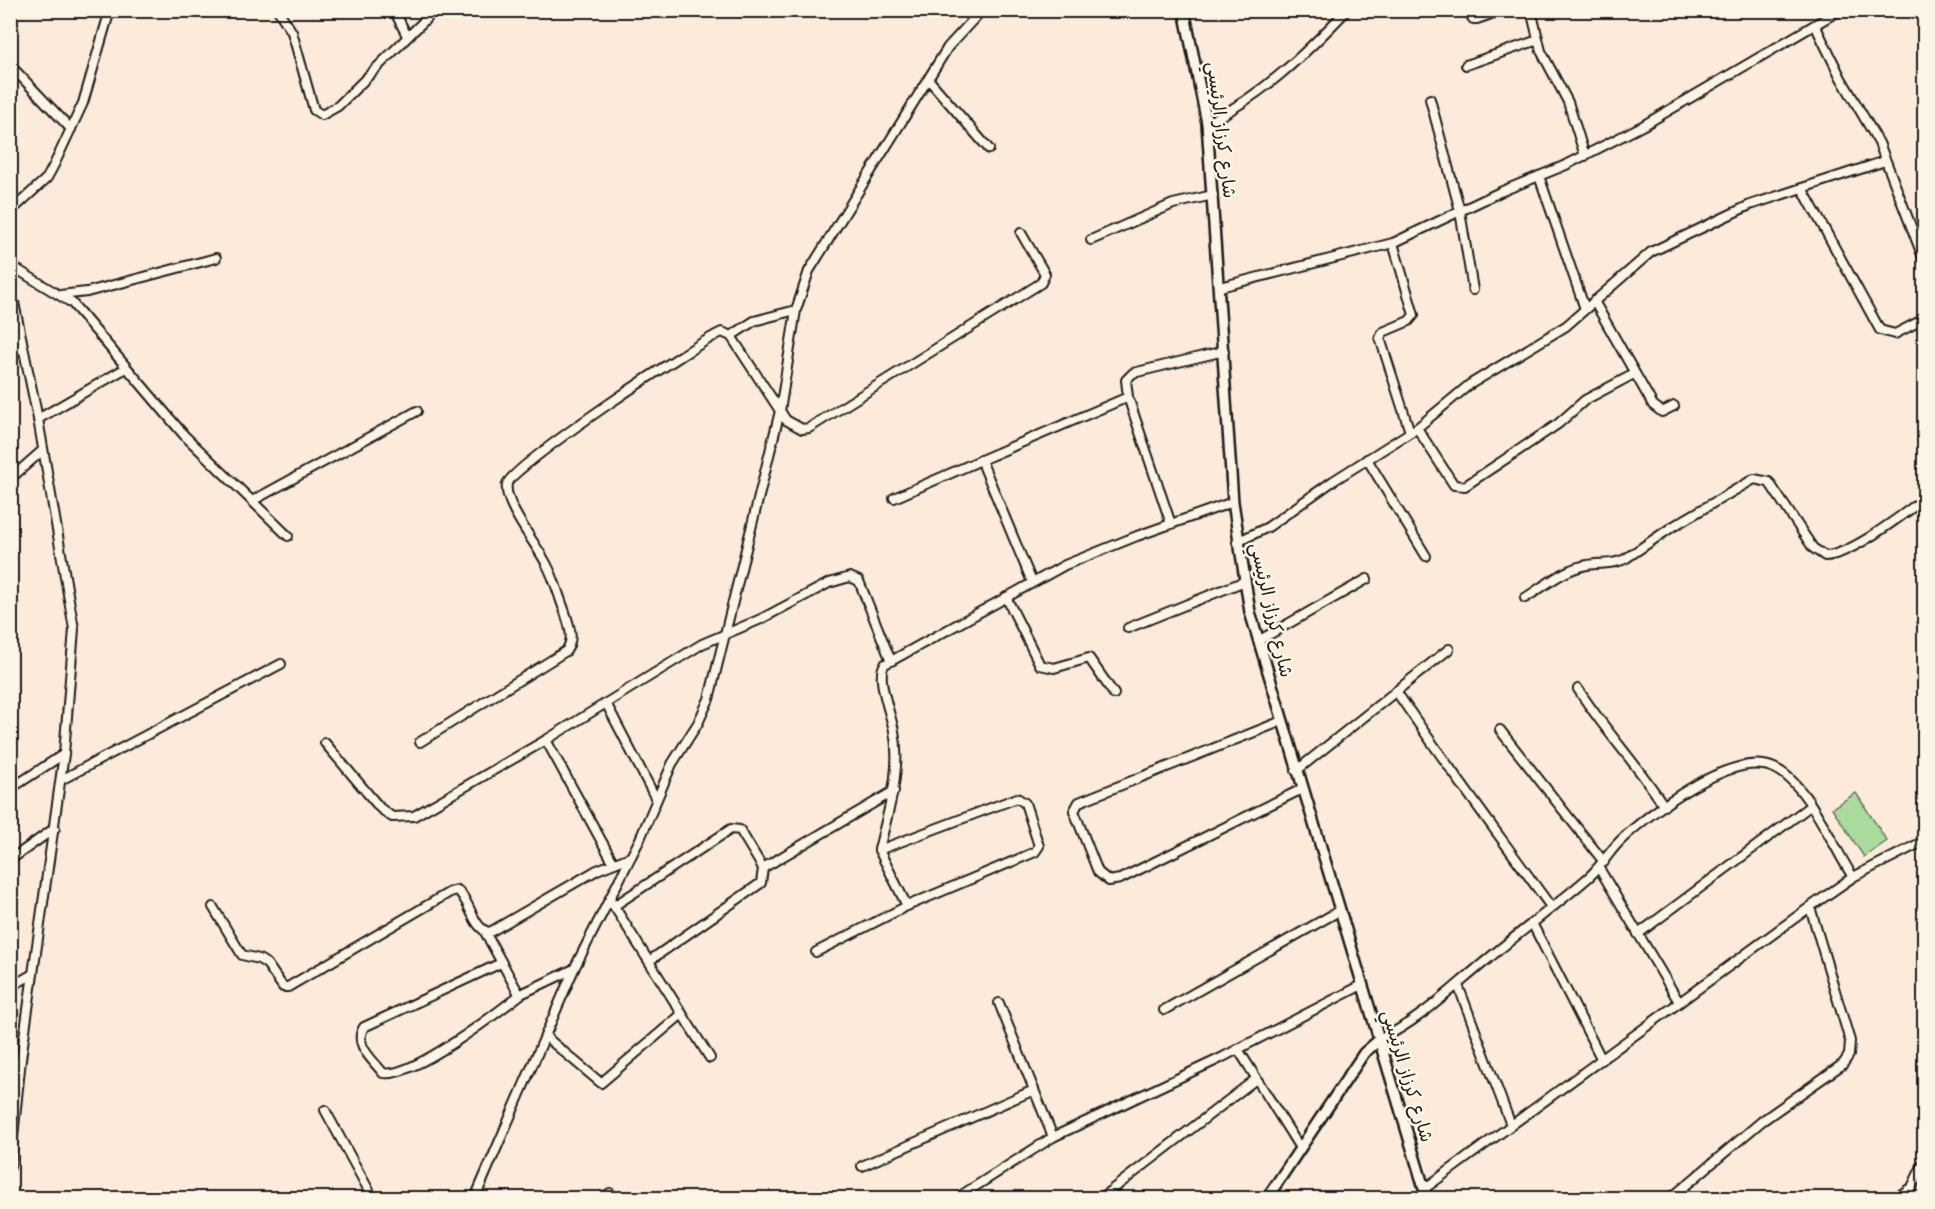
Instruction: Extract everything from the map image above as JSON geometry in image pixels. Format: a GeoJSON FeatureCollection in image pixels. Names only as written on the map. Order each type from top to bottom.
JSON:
{"type":"FeatureCollection","features":[{"type":"Feature","properties":{"kind":"street"},"geometry":{"type":"LineString","coordinates":[[10,212],[47,178],[83,103],[110,10]]}},
{"type":"Feature","properties":{"kind":"street"},"geometry":{"type":"LineString","coordinates":[[278,10],[292,32],[314,110],[322,115],[338,106],[435,10]]}},
{"type":"Feature","properties":{"kind":"street"},"geometry":{"type":"LineString","coordinates":[[394,10],[407,36]]}},
{"type":"Feature","properties":{"kind":"street"},"geometry":{"type":"LineString","coordinates":[[475,1198],[574,969],[630,857],[672,764],[704,712],[780,411],[796,310],[809,272],[956,36],[982,10]]}},
{"type":"Feature","properties":{"kind":"street","name":"شارع كرزاز الرئيسي"},"geometry":{"type":"LineString","coordinates":[[1184,10],[1207,123],[1233,502],[1245,581],[1258,641],[1296,771],[1426,1194]]}},
{"type":"Feature","properties":{"kind":"street"},"geometry":{"type":"LineString","coordinates":[[1207,123],[1228,112],[1272,81],[1347,10]]}},
{"type":"Feature","properties":{"kind":"street"},"geometry":{"type":"LineString","coordinates":[[1467,10],[1473,19],[1477,19],[1503,10]]}},
{"type":"Feature","properties":{"kind":"street"},"geometry":{"type":"LineString","coordinates":[[1530,10],[1538,40],[1568,102],[1585,156]]}},
{"type":"Feature","properties":{"kind":"street"},"geometry":{"type":"LineString","coordinates":[[1220,287],[1393,243],[1585,156],[1644,125],[1840,10]]}},
{"type":"Feature","properties":{"kind":"street"},"geometry":{"type":"LineString","coordinates":[[1815,25],[1841,78],[1871,126],[1924,258]]}},
{"type":"Feature","properties":{"kind":"street"},"geometry":{"type":"LineString","coordinates":[[1466,65],[1538,40]]}},
{"type":"Feature","properties":{"kind":"street"},"geometry":{"type":"LineString","coordinates":[[10,65],[71,129]]}},
{"type":"Feature","properties":{"kind":"street"},"geometry":{"type":"LineString","coordinates":[[929,80],[989,149]]}},
{"type":"Feature","properties":{"kind":"street"},"geometry":{"type":"LineString","coordinates":[[1430,99],[1460,211],[1473,290]]}},
{"type":"Feature","properties":{"kind":"street"},"geometry":{"type":"LineString","coordinates":[[1238,542],[1268,527],[1413,430],[1469,385],[1566,326],[1651,252],[1732,212],[1885,161]]}},
{"type":"Feature","properties":{"kind":"street"},"geometry":{"type":"LineString","coordinates":[[1539,176],[1585,309]]}},
{"type":"Feature","properties":{"kind":"street"},"geometry":{"type":"LineString","coordinates":[[1802,188],[1880,330],[1895,334],[1924,319]]}},
{"type":"Feature","properties":{"kind":"street"},"geometry":{"type":"LineString","coordinates":[[1091,240],[1173,204],[1213,195]]}},
{"type":"Feature","properties":{"kind":"street"},"geometry":{"type":"LineString","coordinates":[[420,742],[566,651],[571,641],[568,624],[548,565],[507,493],[510,477],[571,431],[719,333],[726,332],[731,336],[780,411],[792,425],[802,429],[809,428],[1036,287],[1045,274],[1021,233]]}},
{"type":"Feature","properties":{"kind":"street"},"geometry":{"type":"LineString","coordinates":[[1393,243],[1414,315],[1408,321],[1383,332],[1380,338],[1413,430],[1454,485],[1466,486],[1558,424],[1585,400],[1634,374]]}},
{"type":"Feature","properties":{"kind":"street"},"geometry":{"type":"LineString","coordinates":[[60,295],[87,292],[216,258]]}},
{"type":"Feature","properties":{"kind":"street"},"geometry":{"type":"LineString","coordinates":[[10,265],[60,295],[86,318],[126,368],[195,446],[288,536]]}},
{"type":"Feature","properties":{"kind":"street"},"geometry":{"type":"LineString","coordinates":[[10,283],[38,419],[74,628],[61,780],[21,1059],[10,1167]]}},
{"type":"Feature","properties":{"kind":"street"},"geometry":{"type":"LineString","coordinates":[[1594,301],[1634,374],[1658,410],[1667,411],[1674,406]]}},
{"type":"Feature","properties":{"kind":"street"},"geometry":{"type":"LineString","coordinates":[[731,336],[754,321],[796,310]]}},
{"type":"Feature","properties":{"kind":"street"},"geometry":{"type":"LineString","coordinates":[[10,356],[22,346]]}},
{"type":"Feature","properties":{"kind":"street"},"geometry":{"type":"LineString","coordinates":[[1171,524],[1125,384],[1133,373],[1224,351]]}},
{"type":"Feature","properties":{"kind":"street"},"geometry":{"type":"LineString","coordinates":[[38,419],[126,368]]}},
{"type":"Feature","properties":{"kind":"street"},"geometry":{"type":"LineString","coordinates":[[894,498],[1128,397]]}},
{"type":"Feature","properties":{"kind":"street"},"geometry":{"type":"LineString","coordinates":[[252,501],[417,411]]}},
{"type":"Feature","properties":{"kind":"street"},"geometry":{"type":"LineString","coordinates":[[10,479],[43,450]]}},
{"type":"Feature","properties":{"kind":"street"},"geometry":{"type":"LineString","coordinates":[[1367,459],[1426,556]]}},
{"type":"Feature","properties":{"kind":"street"},"geometry":{"type":"LineString","coordinates":[[981,460],[1032,582]]}},
{"type":"Feature","properties":{"kind":"street"},"geometry":{"type":"LineString","coordinates":[[1525,598],[1573,569],[1584,565],[1617,563],[1625,559],[1672,527],[1754,478],[1769,482],[1814,548],[1825,556],[1839,553],[1870,536],[1924,499]]}},
{"type":"Feature","properties":{"kind":"street"},"geometry":{"type":"LineString","coordinates":[[907,906],[879,850],[894,791],[895,735],[880,675],[885,664],[1065,565],[1233,502]]}},
{"type":"Feature","properties":{"kind":"street"},"geometry":{"type":"LineString","coordinates":[[325,743],[380,808],[393,817],[414,816],[546,740],[725,632],[761,620],[829,583],[850,577],[858,581],[891,661]]}},
{"type":"Feature","properties":{"kind":"street"},"geometry":{"type":"LineString","coordinates":[[1258,641],[1367,579]]}},
{"type":"Feature","properties":{"kind":"street"},"geometry":{"type":"LineString","coordinates":[[1128,628],[1245,581]]}},
{"type":"Feature","properties":{"kind":"street"},"geometry":{"type":"LineString","coordinates":[[1006,597],[1040,665],[1054,668],[1089,658],[1114,694]]}},
{"type":"Feature","properties":{"kind":"street"},"geometry":{"type":"LineString","coordinates":[[1296,771],[1449,649]]}},
{"type":"Feature","properties":{"kind":"street"},"geometry":{"type":"LineString","coordinates":[[61,780],[281,664]]}},
{"type":"Feature","properties":{"kind":"street"},"geometry":{"type":"LineString","coordinates":[[1578,689],[1599,723],[1642,773],[1664,806]]}},
{"type":"Feature","properties":{"kind":"street"},"geometry":{"type":"LineString","coordinates":[[1396,692],[1448,769],[1471,795],[1551,907]]}},
{"type":"Feature","properties":{"kind":"street"},"geometry":{"type":"LineString","coordinates":[[606,703],[656,799]]}},
{"type":"Feature","properties":{"kind":"street"},"geometry":{"type":"LineString","coordinates":[[1282,721],[1079,802],[1074,811],[1098,872],[1109,881],[1120,879],[1302,789]]}},
{"type":"Feature","properties":{"kind":"street"},"geometry":{"type":"LineString","coordinates":[[1500,730],[1601,865],[1678,1002]]}},
{"type":"Feature","properties":{"kind":"street"},"geometry":{"type":"LineString","coordinates":[[546,740],[613,862]]}},
{"type":"Feature","properties":{"kind":"street"},"geometry":{"type":"LineString","coordinates":[[10,789],[64,754]]}},
{"type":"Feature","properties":{"kind":"street"},"geometry":{"type":"LineString","coordinates":[[1267,1198],[1364,1053],[1379,1040],[1409,1025],[1458,985],[1601,865],[1620,841],[1664,806],[1725,771],[1758,763],[1775,768],[1790,778],[1810,806],[1853,877]]}},
{"type":"Feature","properties":{"kind":"street"},"geometry":{"type":"LineString","coordinates":[[763,868],[894,791]]}},
{"type":"Feature","properties":{"kind":"street"},"geometry":{"type":"LineString","coordinates":[[816,952],[907,906],[1037,850],[1039,846],[1025,803],[1017,798],[879,850]]}},
{"type":"Feature","properties":{"kind":"street"},"geometry":{"type":"LineString","coordinates":[[1638,934],[1810,806]]}},
{"type":"Feature","properties":{"kind":"street"},"geometry":{"type":"LineString","coordinates":[[10,860],[54,828]]}},
{"type":"Feature","properties":{"kind":"street"},"geometry":{"type":"LineString","coordinates":[[614,906],[733,828],[740,830],[763,868],[761,883],[649,961]]}},
{"type":"Feature","properties":{"kind":"street"},"geometry":{"type":"LineString","coordinates":[[1426,1194],[1511,1125],[1810,907],[1853,877],[1924,841]]}},
{"type":"Feature","properties":{"kind":"street"},"geometry":{"type":"LineString","coordinates":[[485,932],[613,862],[630,857]]}},
{"type":"Feature","properties":{"kind":"street"},"geometry":{"type":"LineString","coordinates":[[213,907],[242,955],[259,958],[267,964],[283,987],[288,987],[457,890],[462,894],[521,994]]}},
{"type":"Feature","properties":{"kind":"street"},"geometry":{"type":"LineString","coordinates":[[608,897],[710,1058]]}},
{"type":"Feature","properties":{"kind":"street"},"geometry":{"type":"LineString","coordinates":[[1671,1198],[1762,1121],[1843,1064],[1850,1055],[1850,1041],[1810,907]]}},
{"type":"Feature","properties":{"kind":"street"},"geometry":{"type":"LineString","coordinates":[[1164,1010],[1339,911]]}},
{"type":"Feature","properties":{"kind":"street"},"geometry":{"type":"LineString","coordinates":[[1532,922],[1602,1060]]}},
{"type":"Feature","properties":{"kind":"street"},"geometry":{"type":"LineString","coordinates":[[501,963],[364,1027],[360,1035],[360,1042],[383,1072],[395,1074],[435,1054],[521,994],[574,969]]}},
{"type":"Feature","properties":{"kind":"street"},"geometry":{"type":"LineString","coordinates":[[10,987],[33,974]]}},
{"type":"Feature","properties":{"kind":"street"},"geometry":{"type":"LineString","coordinates":[[957,1198],[1053,1137],[1238,1049],[1362,984]]}},
{"type":"Feature","properties":{"kind":"street"},"geometry":{"type":"LineString","coordinates":[[1458,985],[1511,1125]]}},
{"type":"Feature","properties":{"kind":"street"},"geometry":{"type":"LineString","coordinates":[[999,1003],[1053,1137]]}},
{"type":"Feature","properties":{"kind":"street"},"geometry":{"type":"LineString","coordinates":[[546,1037],[601,1083],[682,1014]]}},
{"type":"Feature","properties":{"kind":"street"},"geometry":{"type":"LineString","coordinates":[[1238,1049],[1300,1148]]}},
{"type":"Feature","properties":{"kind":"street"},"geometry":{"type":"LineString","coordinates":[[10,1066],[21,1059]]}},
{"type":"Feature","properties":{"kind":"street"},"geometry":{"type":"LineString","coordinates":[[1101,1198],[1256,1079]]}},
{"type":"Feature","properties":{"kind":"street"},"geometry":{"type":"LineString","coordinates":[[862,1166],[1034,1090]]}},
{"type":"Feature","properties":{"kind":"street"},"geometry":{"type":"LineString","coordinates":[[325,1110],[373,1198]]}},
{"type":"Feature","properties":{"kind":"street"},"geometry":{"type":"LineString","coordinates":[[1896,1198],[1912,1187],[1924,1162]]}},
{"type":"Feature","properties":{"kind":"street"},"geometry":{"type":"LineString","coordinates":[[602,1198],[610,1193]]}},
{"type":"Feature","properties":{"kind":"green space"},"geometry":{"type":"Polygon","coordinates":[[[1856,793],[1887,841],[1864,857],[1832,808],[1856,793]]]}}]}
